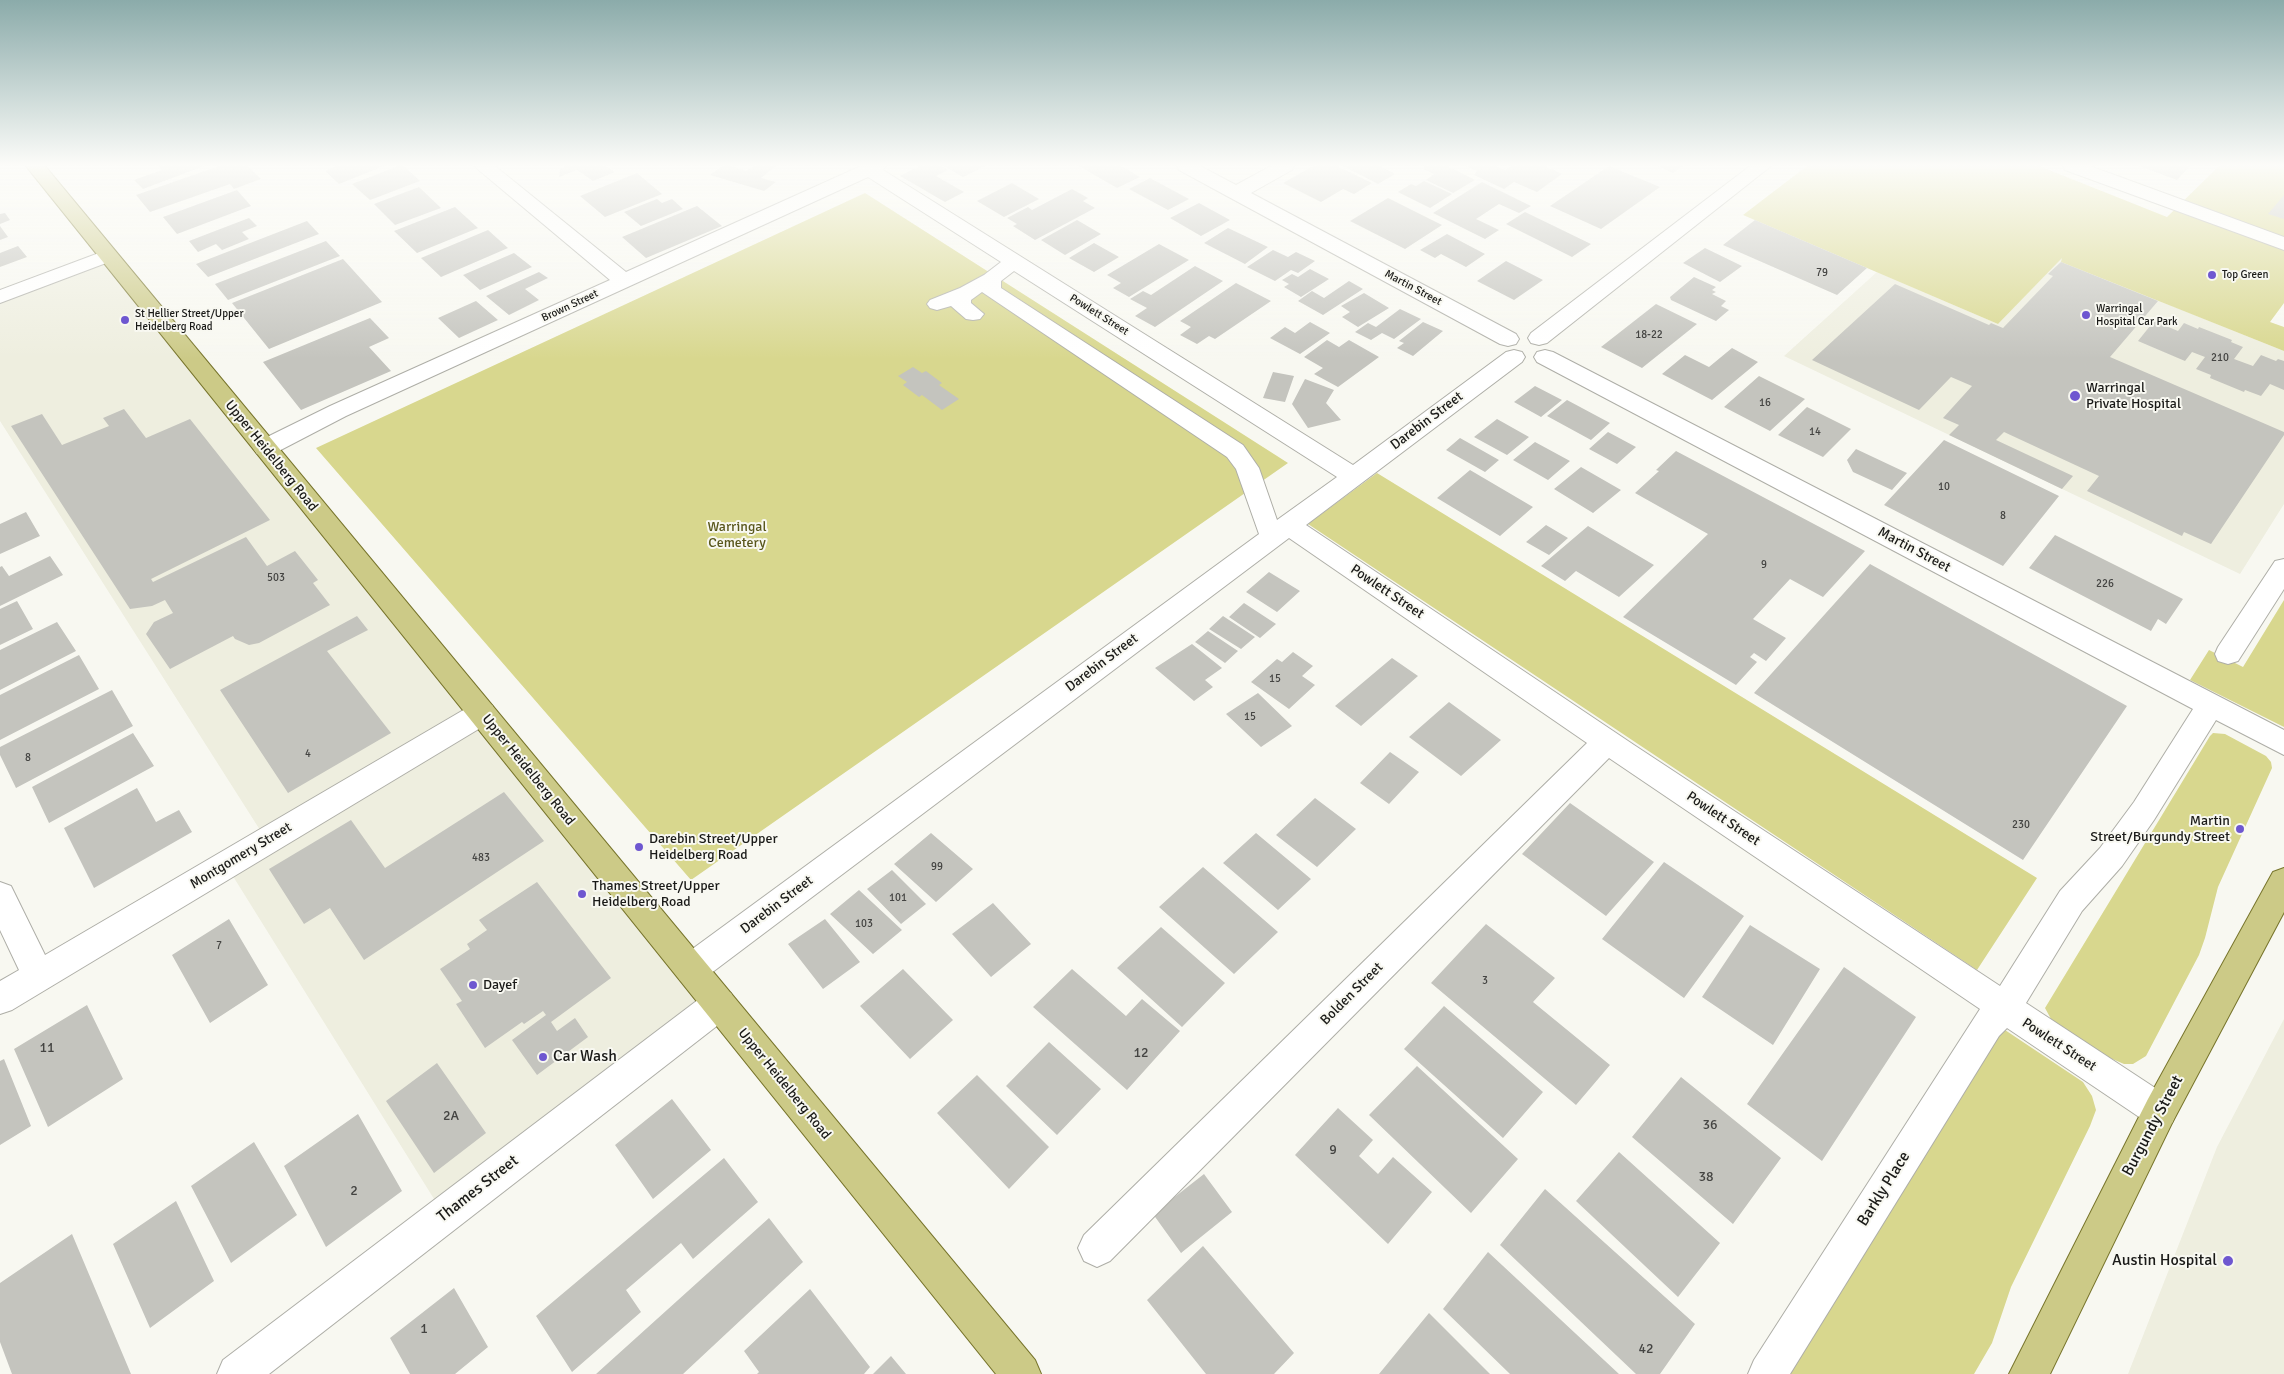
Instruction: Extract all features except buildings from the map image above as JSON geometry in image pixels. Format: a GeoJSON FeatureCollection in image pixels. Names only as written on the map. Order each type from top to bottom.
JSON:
{"type":"FeatureCollection","features":[{"type":"Feature","properties":{"kind":"main road","name":"Upper Heidelberg Road"},"geometry":{"type":"LineString","coordinates":[[86,230],[1021,1374]]}},
{"type":"Feature","properties":{"kind":"main road","name":"Burgundy Street"},"geometry":{"type":"LineString","coordinates":[[2029,1374],[2160,1111],[2284,882]]}},
{"type":"Feature","properties":{"kind":"street"},"geometry":{"type":"LineString","coordinates":[[562,230],[624,281]]}},
{"type":"Feature","properties":{"kind":"street","name":"Brown Street"},"geometry":{"type":"LineString","coordinates":[[265,448],[338,411],[736,230]]}},
{"type":"Feature","properties":{"kind":"street","name":"Powlett Street"},"geometry":{"type":"LineString","coordinates":[[967,230],[1353,476]]}},
{"type":"Feature","properties":{"kind":"street","name":"Martin Street"},"geometry":{"type":"LineString","coordinates":[[1303,230],[1511,348]]}},
{"type":"Feature","properties":{"kind":"street"},"geometry":{"type":"LineString","coordinates":[[1511,348],[1512,335],[1525,334],[1542,347],[1684,230]]}},
{"type":"Feature","properties":{"kind":"street"},"geometry":{"type":"LineString","coordinates":[[2246,230],[2284,244]]}},
{"type":"Feature","properties":{"kind":"street"},"geometry":{"type":"LineString","coordinates":[[0,297],[107,256]]}},
{"type":"Feature","properties":{"kind":"street"},"geometry":{"type":"LineString","coordinates":[[937,304],[991,279],[1014,261]]}},
{"type":"Feature","properties":{"kind":"street"},"geometry":{"type":"LineString","coordinates":[[991,279],[991,290],[1235,451],[1247,468],[1263,516],[1280,530]]}},
{"type":"Feature","properties":{"kind":"street"},"geometry":{"type":"LineString","coordinates":[[966,292],[961,299],[961,306],[973,314]]}},
{"type":"Feature","properties":{"kind":"street","name":"Martin Street"},"geometry":{"type":"LineString","coordinates":[[1542,347],[2284,744]]}},
{"type":"Feature","properties":{"kind":"street","name":"Darebin Street"},"geometry":{"type":"LineString","coordinates":[[691,969],[1353,476],[1511,348]]}},
{"type":"Feature","properties":{"kind":"street","name":"Powlett Street"},"geometry":{"type":"LineString","coordinates":[[1280,530],[1607,741],[2160,1111]]}},
{"type":"Feature","properties":{"kind":"street"},"geometry":{"type":"LineString","coordinates":[[2228,654],[2284,568]]}},
{"type":"Feature","properties":{"kind":"street"},"geometry":{"type":"LineString","coordinates":[[2005,1008],[2071,901],[2111,857],[2144,811],[2210,706]]}},
{"type":"Feature","properties":{"kind":"street","name":"Montgomery Street"},"geometry":{"type":"LineString","coordinates":[[0,999],[482,713]]}},
{"type":"Feature","properties":{"kind":"street","name":"Bolden Street"},"geometry":{"type":"LineString","coordinates":[[1097,1248],[1607,741]]}},
{"type":"Feature","properties":{"kind":"street"},"geometry":{"type":"LineString","coordinates":[[0,896],[38,976]]}},
{"type":"Feature","properties":{"kind":"street","name":"Thames Street"},"geometry":{"type":"LineString","coordinates":[[237,1374],[719,1004]]}},
{"type":"Feature","properties":{"kind":"street","name":"Barkly Place"},"geometry":{"type":"LineString","coordinates":[[1768,1374],[1987,1025],[2005,1008]]}},
{"type":"Feature","properties":{"kind":"shaded area"},"geometry":{"type":"Polygon","coordinates":[[[107,256],[719,1004],[444,1215],[226,865],[267,841],[0,421],[0,297],[107,256]]]}},
{"type":"Feature","properties":{"kind":"shaded area","name":"Warringal Private Hospital"},"geometry":{"type":"Polygon","coordinates":[[[2062,257],[2062,262],[2284,351],[2284,504],[2240,574],[1784,356],[1877,272],[1998,324],[2062,257]]]}},
{"type":"Feature","properties":{"kind":"shaded area","name":"Austin Hospital"},"geometry":{"type":"Polygon","coordinates":[[[2284,1019],[2284,1374],[2128,1374],[2217,1147],[2284,1019]]]}},
{"type":"Feature","properties":{"kind":"green space","name":"Warringal Cemetery"},"geometry":{"type":"Polygon","coordinates":[[[785,230],[923,230],[1288,463],[691,880],[316,448],[785,230]]]}},
{"type":"Feature","properties":{"kind":"green space"},"geometry":{"type":"Polygon","coordinates":[[[1778,230],[2284,230],[2284,303],[2270,322],[2284,327],[2284,351],[2061,262],[2062,258],[1998,324],[1778,230]]]}},
{"type":"Feature","properties":{"kind":"green space"},"geometry":{"type":"Polygon","coordinates":[[[1377,473],[2037,878],[1977,970],[1308,524],[1377,473]]]}},
{"type":"Feature","properties":{"kind":"green space"},"geometry":{"type":"Polygon","coordinates":[[[2284,600],[2284,727],[2190,680],[2209,650],[2243,667],[2284,600]]]}},
{"type":"Feature","properties":{"kind":"green space"},"geometry":{"type":"Polygon","coordinates":[[[2213,733],[2225,734],[2266,756],[2271,762],[2272,768],[2218,887],[2199,955],[2146,1056],[2133,1064],[2124,1064],[2103,1055],[2051,1019],[2045,1008],[2213,733]]]}},
{"type":"Feature","properties":{"kind":"green space"},"geometry":{"type":"Polygon","coordinates":[[[2005,1030],[2083,1082],[2092,1096],[2096,1110],[2090,1126],[2011,1287],[1992,1343],[1974,1374],[1785,1374],[1994,1036],[2005,1030]]]}},
{"type":"Feature","properties":{"kind":"place","name":"Top Green"},"geometry":{"type":"Point","coordinates":[2212,275]}},
{"type":"Feature","properties":{"kind":"place","name":"Warringal Hospital Car Park"},"geometry":{"type":"Point","coordinates":[2086,315]}},
{"type":"Feature","properties":{"kind":"place","name":"St Hellier Street/Upper Heidelberg Road"},"geometry":{"type":"Point","coordinates":[125,320]}},
{"type":"Feature","properties":{"kind":"place","name":"Warringal Private Hospital"},"geometry":{"type":"Point","coordinates":[2075,396]}},
{"type":"Feature","properties":{"kind":"place","name":"Martin Street/Burgundy Street"},"geometry":{"type":"Point","coordinates":[2240,829]}},
{"type":"Feature","properties":{"kind":"place","name":"Darebin Street/Upper Heidelberg Road"},"geometry":{"type":"Point","coordinates":[639,847]}},
{"type":"Feature","properties":{"kind":"place","name":"Thames Street/Upper Heidelberg Road"},"geometry":{"type":"Point","coordinates":[582,894]}},
{"type":"Feature","properties":{"kind":"place","name":"Dayef"},"geometry":{"type":"Point","coordinates":[473,985]}},
{"type":"Feature","properties":{"kind":"place","name":"Car Wash"},"geometry":{"type":"Point","coordinates":[543,1057]}},
{"type":"Feature","properties":{"kind":"place","name":"Austin Hospital"},"geometry":{"type":"Point","coordinates":[2228,1261]}}]}
